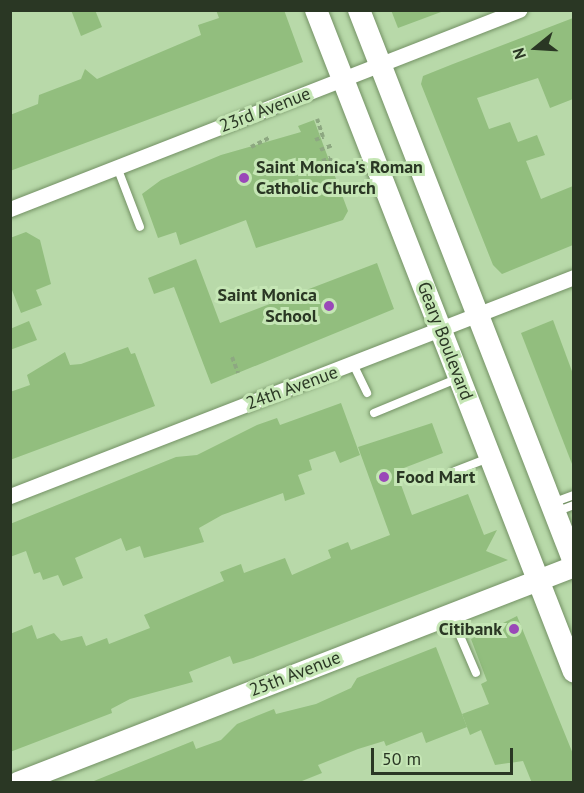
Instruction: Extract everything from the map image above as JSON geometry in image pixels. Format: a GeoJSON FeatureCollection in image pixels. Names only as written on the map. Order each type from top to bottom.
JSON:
{"type":"FeatureCollection","features":[{"type":"Feature","properties":{"kind":"main road","name":"Geary Boulevard"},"geometry":{"type":"LineString","coordinates":[[316,10],[573,672]]}},
{"type":"Feature","properties":{"kind":"main road"},"geometry":{"type":"LineString","coordinates":[[359,10],[477,315],[560,507],[573,564]]}},
{"type":"Feature","properties":{"kind":"main road","name":"25th Avenue"},"geometry":{"type":"LineString","coordinates":[[17,783],[573,564]]}},
{"type":"Feature","properties":{"kind":"street","name":"23rd Avenue"},"geometry":{"type":"LineString","coordinates":[[10,209],[519,10]]}},
{"type":"Feature","properties":{"kind":"street","name":"24th Avenue"},"geometry":{"type":"LineString","coordinates":[[10,496],[354,366],[440,329],[572,282]]}},
{"type":"Feature","properties":{"kind":"lane"},"geometry":{"type":"LineString","coordinates":[[117,167],[140,227]]}},
{"type":"Feature","properties":{"kind":"lane"},"geometry":{"type":"LineString","coordinates":[[354,366],[367,393]]}},
{"type":"Feature","properties":{"kind":"lane"},"geometry":{"type":"LineString","coordinates":[[374,413],[459,377]]}},
{"type":"Feature","properties":{"kind":"lane"},"geometry":{"type":"LineString","coordinates":[[455,471],[490,457]]}},
{"type":"Feature","properties":{"kind":"lane"},"geometry":{"type":"LineString","coordinates":[[560,507],[573,495]]}},
{"type":"Feature","properties":{"kind":"lane"},"geometry":{"type":"LineString","coordinates":[[451,613],[476,673]]}},
{"type":"Feature","properties":{"kind":"path"},"geometry":{"type":"LineString","coordinates":[[315,140],[323,137],[317,119]]}},
{"type":"Feature","properties":{"kind":"path"},"geometry":{"type":"LineString","coordinates":[[251,147],[269,138]]}},
{"type":"Feature","properties":{"kind":"path"},"geometry":{"type":"LineString","coordinates":[[320,150],[333,145]]}},
{"type":"Feature","properties":{"kind":"path"},"geometry":{"type":"LineString","coordinates":[[322,161],[330,158],[335,173]]}},
{"type":"Feature","properties":{"kind":"path"},"geometry":{"type":"LineString","coordinates":[[232,357],[238,374]]}},
{"type":"Feature","properties":{"kind":"building"},"geometry":{"type":"Polygon","coordinates":[[[71,10],[95,10],[102,27],[81,36],[71,10]]]}},
{"type":"Feature","properties":{"kind":"building"},"geometry":{"type":"Polygon","coordinates":[[[216,10],[284,10],[303,62],[10,171],[10,115],[38,104],[39,95],[81,79],[85,69],[97,79],[201,35],[198,25],[219,18],[216,10]]]}},
{"type":"Feature","properties":{"kind":"building"},"geometry":{"type":"Polygon","coordinates":[[[391,10],[441,10],[441,12],[398,28],[391,10]]]}},
{"type":"Feature","properties":{"kind":"building"},"geometry":{"type":"Polygon","coordinates":[[[573,18],[573,99],[550,108],[538,78],[477,98],[489,129],[510,122],[518,142],[537,135],[545,155],[526,161],[541,199],[573,186],[573,245],[502,274],[493,265],[421,84],[423,76],[573,18]]]}},
{"type":"Feature","properties":{"kind":"building","name":"Saint Monica's Roman Catholic Church"},"geometry":{"type":"Polygon","coordinates":[[[314,120],[348,211],[343,220],[256,248],[246,220],[180,245],[176,232],[158,238],[142,194],[161,180],[221,155],[301,132],[298,126],[314,120]]]}},
{"type":"Feature","properties":{"kind":"building"},"geometry":{"type":"Polygon","coordinates":[[[26,232],[40,240],[51,284],[36,290],[42,305],[21,313],[10,285],[10,238],[26,232]]]}},
{"type":"Feature","properties":{"kind":"building","name":"Saint Monica School"},"geometry":{"type":"Polygon","coordinates":[[[196,259],[220,323],[377,263],[394,309],[211,384],[174,287],[154,294],[148,278],[196,259]]]}},
{"type":"Feature","properties":{"kind":"building"},"geometry":{"type":"Polygon","coordinates":[[[553,320],[573,374],[572,464],[521,333],[553,320]]]}},
{"type":"Feature","properties":{"kind":"building"},"geometry":{"type":"Polygon","coordinates":[[[29,321],[37,340],[10,350],[10,329],[29,321]]]}},
{"type":"Feature","properties":{"kind":"building"},"geometry":{"type":"Polygon","coordinates":[[[128,347],[131,354],[135,353],[155,406],[10,460],[10,392],[30,385],[27,375],[65,352],[70,365],[81,364],[128,347]]]}},
{"type":"Feature","properties":{"kind":"building"},"geometry":{"type":"Polygon","coordinates":[[[341,403],[360,455],[340,463],[335,451],[309,460],[312,470],[298,475],[305,494],[285,501],[283,493],[222,515],[199,528],[204,542],[144,558],[140,546],[126,551],[121,538],[75,558],[83,578],[63,586],[58,575],[43,580],[40,572],[34,574],[26,551],[10,557],[10,524],[176,457],[197,455],[257,425],[277,418],[280,425],[341,403]]]}},
{"type":"Feature","properties":{"kind":"building"},"geometry":{"type":"Polygon","coordinates":[[[432,423],[443,453],[396,471],[412,515],[468,494],[484,535],[497,530],[486,551],[508,560],[253,658],[233,664],[230,656],[189,672],[193,682],[130,699],[111,709],[112,713],[10,752],[10,634],[32,625],[37,639],[54,633],[61,641],[82,636],[86,646],[107,638],[109,644],[150,628],[144,615],[224,581],[220,572],[241,564],[244,573],[285,558],[292,575],[331,558],[328,550],[348,542],[351,550],[390,535],[358,447],[432,423]]]}},
{"type":"Feature","properties":{"kind":"building"},"geometry":{"type":"Polygon","coordinates":[[[517,616],[573,754],[573,783],[532,783],[523,761],[495,765],[481,730],[470,735],[462,714],[489,704],[481,684],[487,681],[471,639],[517,616]]]}},
{"type":"Feature","properties":{"kind":"building"},"geometry":{"type":"Polygon","coordinates":[[[436,647],[467,727],[426,743],[422,732],[386,746],[384,741],[358,749],[318,765],[322,773],[297,783],[89,783],[193,741],[196,749],[221,740],[237,724],[274,709],[276,714],[316,704],[351,688],[357,678],[436,647]]]}},
{"type":"Feature","properties":{"kind":"place","name":"Saint Monica's Roman Catholic Church"},"geometry":{"type":"Point","coordinates":[244,178]}},
{"type":"Feature","properties":{"kind":"place","name":"Saint Monica School"},"geometry":{"type":"Point","coordinates":[329,306]}},
{"type":"Feature","properties":{"kind":"place","name":"Food Mart"},"geometry":{"type":"Point","coordinates":[384,477]}},
{"type":"Feature","properties":{"kind":"place","name":"Citibank"},"geometry":{"type":"Point","coordinates":[514,629]}}]}
